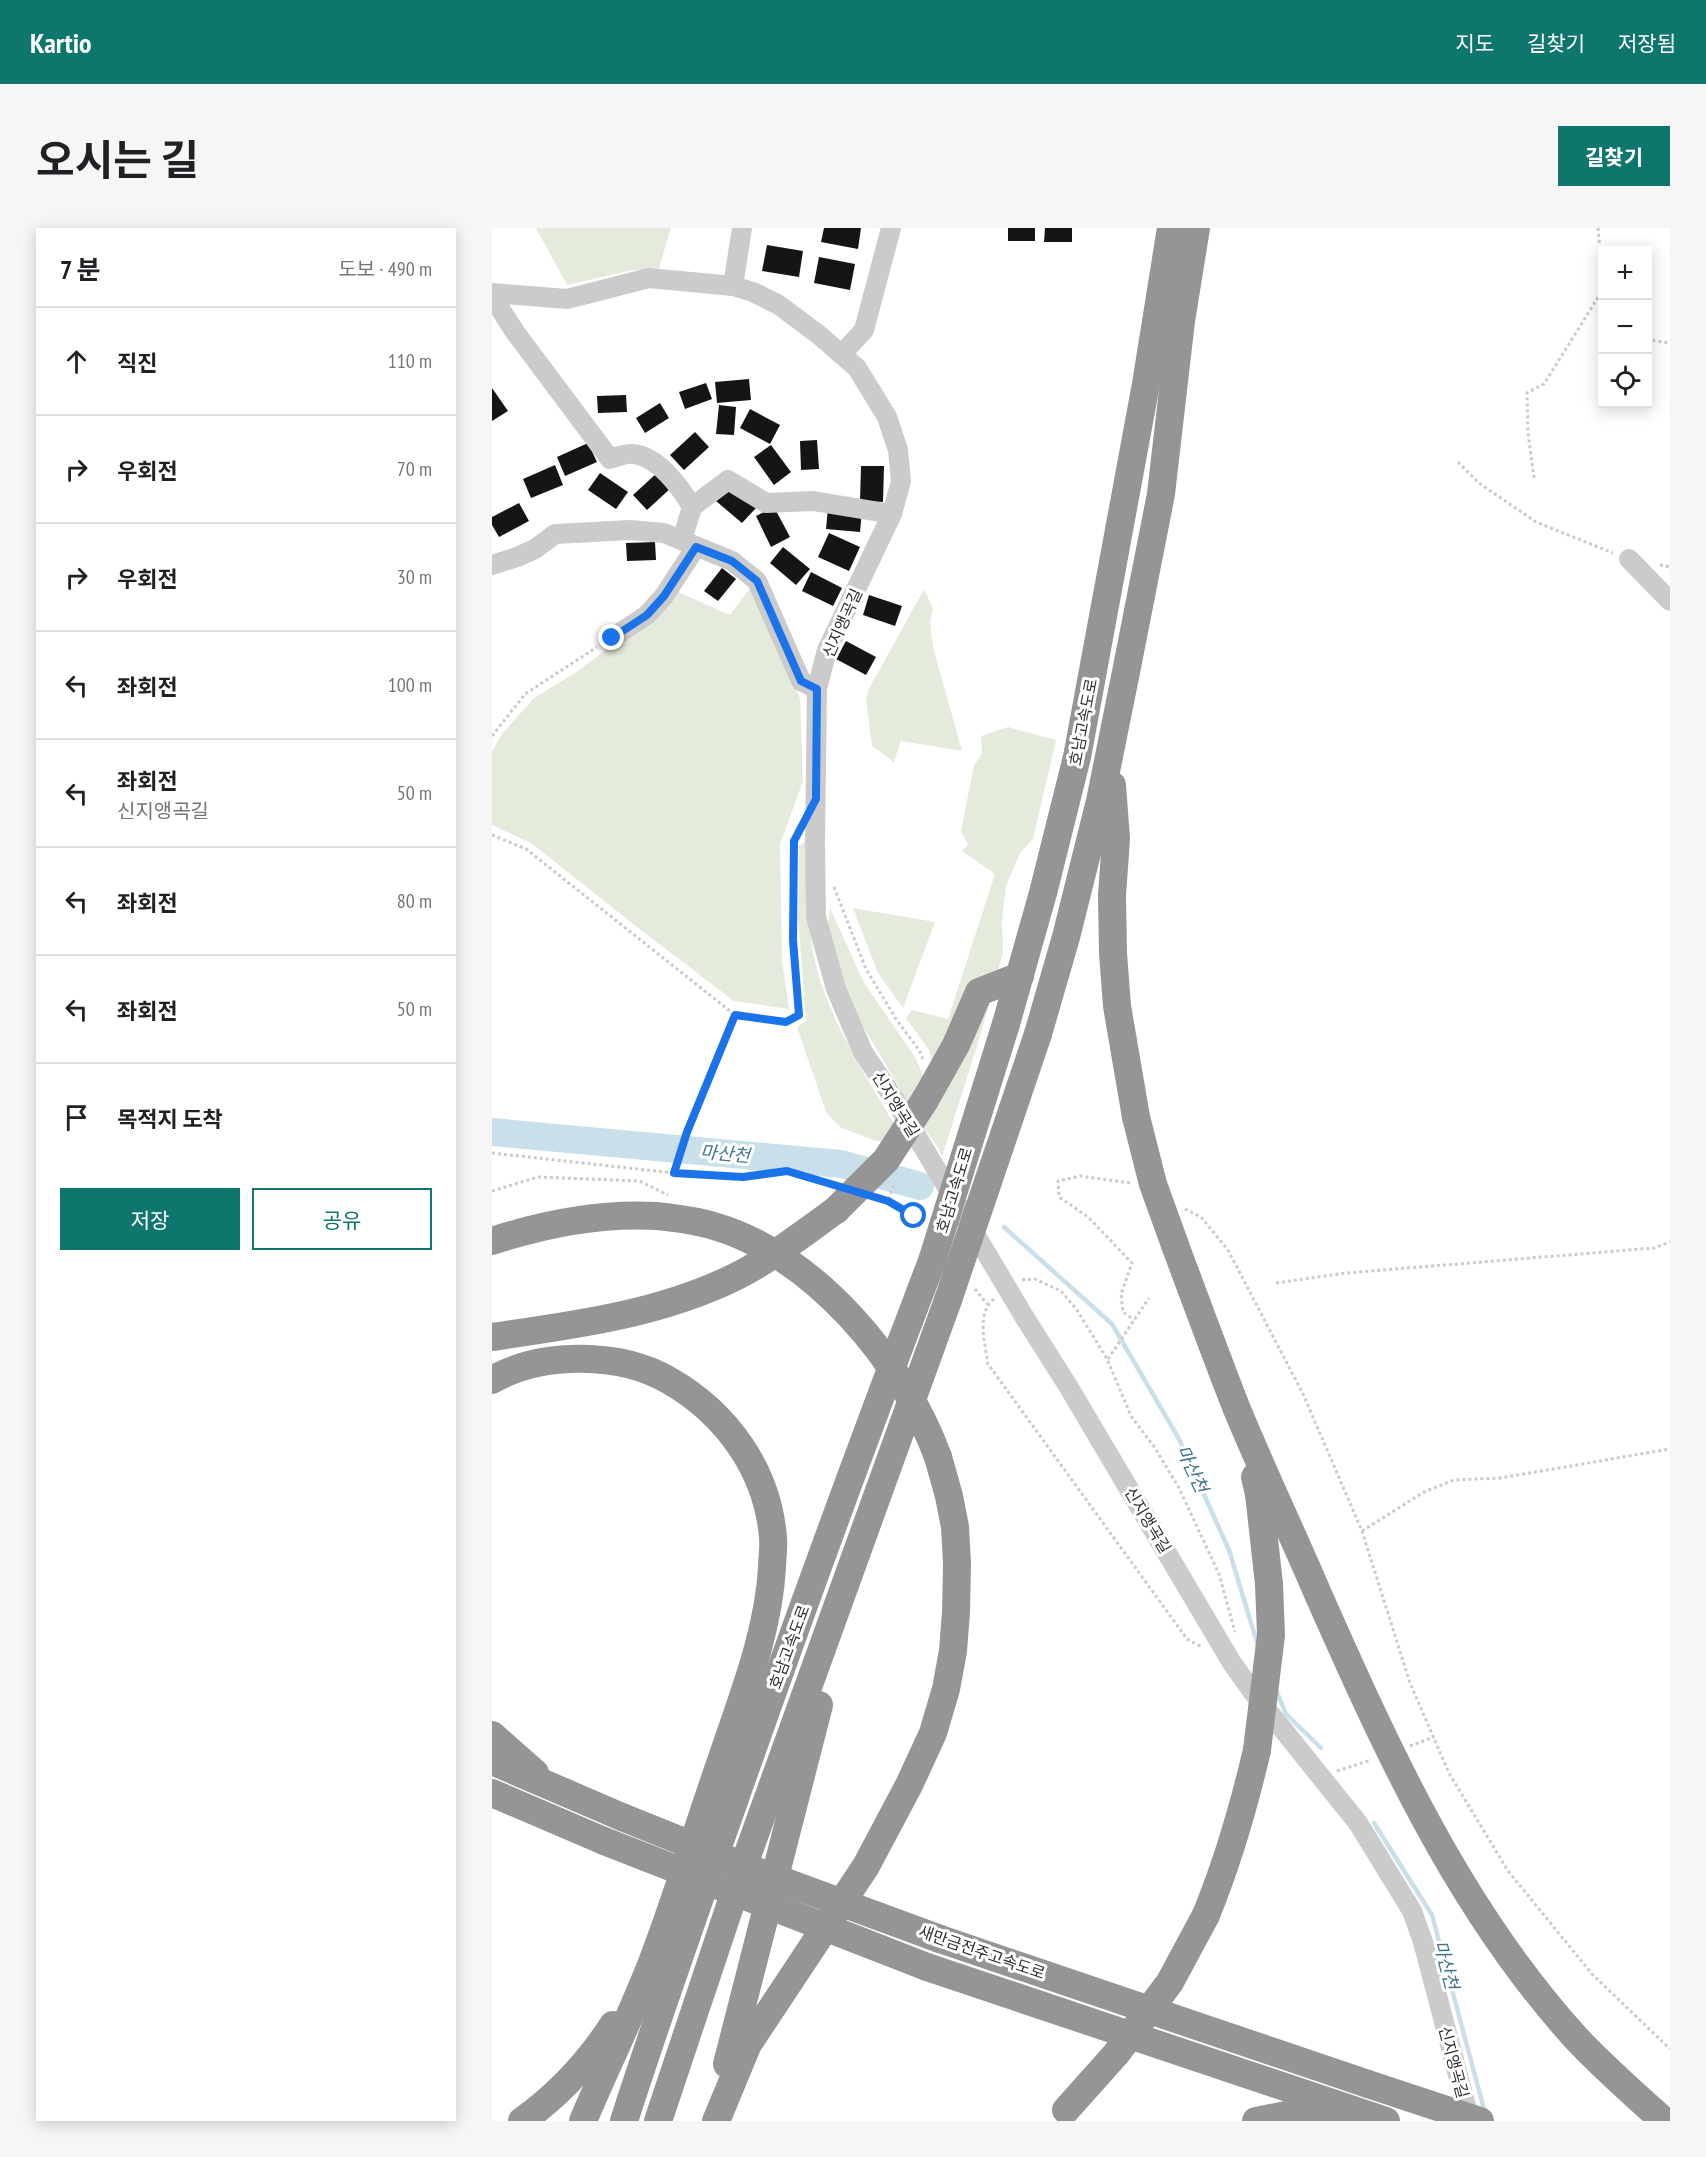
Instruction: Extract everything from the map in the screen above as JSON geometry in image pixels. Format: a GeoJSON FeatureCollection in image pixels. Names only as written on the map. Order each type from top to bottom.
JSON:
{"type":"FeatureCollection","features":[{"type":"Feature","properties":{"kind":"highway","name":"호남고속도로"},"geometry":{"type":"LineString","coordinates":[[624,2121],[678,1960],[853,1473],[932,1261],[1020,976],[1077,757],[1146,384],[1171,228]]}},
{"type":"Feature","properties":{"kind":"highway","name":"호남고속도로"},"geometry":{"type":"LineString","coordinates":[[658,2121],[742,1870],[948,1300],[1038,1034],[1066,936],[1110,752],[1161,494],[1181,321],[1196,228]]}},
{"type":"Feature","properties":{"kind":"highway"},"geometry":{"type":"LineString","coordinates":[[1110,752],[1116,839],[1112,895],[1113,953],[1117,1006],[1136,1117],[1153,1184],[1237,1408],[1371,1715],[1418,1807],[1462,1884],[1523,1973],[1575,2037],[1627,2089],[1664,2121]]}},
{"type":"Feature","properties":{"kind":"highway"},"geometry":{"type":"LineString","coordinates":[[492,1337],[613,1318],[676,1301],[737,1276],[789,1245],[836,1198],[886,1160],[925,1100],[956,1044],[980,992],[1020,976]]}},
{"type":"Feature","properties":{"kind":"highway"},"geometry":{"type":"LineString","coordinates":[[492,1241],[557,1224],[634,1215],[665,1207],[743,1237],[783,1259],[814,1282],[864,1331],[909,1396],[930,1433],[938,1457],[955,1527],[957,1593],[953,1651],[946,1689],[933,1733],[909,1785],[866,1866],[748,2044],[714,2121]]}},
{"type":"Feature","properties":{"kind":"highway"},"geometry":{"type":"LineString","coordinates":[[492,1380],[528,1365],[564,1360],[603,1359],[640,1368],[668,1380],[694,1396],[710,1410],[743,1448],[768,1505],[773,1539],[771,1586],[758,1652],[651,1965],[583,2121]]}},
{"type":"Feature","properties":{"kind":"highway"},"geometry":{"type":"LineString","coordinates":[[1060,2115],[1116,2054],[1170,1982],[1206,1915],[1224,1870],[1248,1792],[1257,1750],[1271,1635],[1269,1584],[1259,1494],[1237,1408]]}},
{"type":"Feature","properties":{"kind":"highway"},"geometry":{"type":"LineString","coordinates":[[758,1652],[853,1473]]}},
{"type":"Feature","properties":{"kind":"highway"},"geometry":{"type":"LineString","coordinates":[[714,2121],[863,1535]]}},
{"type":"Feature","properties":{"kind":"highway"},"geometry":{"type":"LineString","coordinates":[[492,1735],[514,1752],[550,1787]]}},
{"type":"Feature","properties":{"kind":"highway","name":"새만금전주고속도로"},"geometry":{"type":"LineString","coordinates":[[492,1761],[622,1817],[769,1876],[940,1939],[1480,2121]]}},
{"type":"Feature","properties":{"kind":"highway","name":"새만금전주고속도로"},"geometry":{"type":"LineString","coordinates":[[492,1793],[604,1841],[927,1967],[1380,2119]]}},
{"type":"Feature","properties":{"kind":"highway"},"geometry":{"type":"LineString","coordinates":[[522,2121],[572,2078],[604,2038],[651,1965]]}},
{"type":"Feature","properties":{"kind":"highway"},"geometry":{"type":"LineString","coordinates":[[1256,2121],[1296,2113],[1380,2119]]}},
{"type":"Feature","properties":{"kind":"street"},"geometry":{"type":"LineString","coordinates":[[733,286],[742,228]]}},
{"type":"Feature","properties":{"kind":"street"},"geometry":{"type":"LineString","coordinates":[[842,354],[864,330],[891,228]]}},
{"type":"Feature","properties":{"kind":"street","name":"신지앵곡길"},"geometry":{"type":"LineString","coordinates":[[492,294],[567,299],[649,278],[733,286],[753,292],[779,305],[842,354],[857,368],[887,417],[898,450],[901,481],[892,514],[827,651],[817,689],[816,917],[840,1000],[863,1052],[895,1100],[1068,1386],[1232,1663],[1358,1823],[1412,1911],[1423,1942],[1470,2121]]}},
{"type":"Feature","properties":{"kind":"street"},"geometry":{"type":"LineString","coordinates":[[492,294],[515,332],[610,459],[633,454],[657,463],[684,493],[692,507],[689,543],[664,596],[647,615],[612,638]]}},
{"type":"Feature","properties":{"kind":"street"},"geometry":{"type":"LineString","coordinates":[[692,507],[728,480],[766,503],[813,501],[892,514]]}},
{"type":"Feature","properties":{"kind":"street"},"geometry":{"type":"LineString","coordinates":[[492,565],[535,549],[555,534],[630,530],[664,533],[732,561],[757,581],[801,681],[817,689]]}},
{"type":"Feature","properties":{"kind":"street"},"geometry":{"type":"LineString","coordinates":[[1629,559],[1670,601]]}},
{"type":"Feature","properties":{"kind":"path"},"geometry":{"type":"LineString","coordinates":[[1598,228],[1600,246]]}},
{"type":"Feature","properties":{"kind":"path"},"geometry":{"type":"LineString","coordinates":[[1534,478],[1528,434],[1527,393],[1544,384],[1598,297]]}},
{"type":"Feature","properties":{"kind":"path"},"geometry":{"type":"LineString","coordinates":[[1652,339],[1670,343]]}},
{"type":"Feature","properties":{"kind":"path"},"geometry":{"type":"LineString","coordinates":[[1458,462],[1479,483],[1536,522],[1629,559]]}},
{"type":"Feature","properties":{"kind":"path"},"geometry":{"type":"LineString","coordinates":[[1660,565],[1670,567]]}},
{"type":"Feature","properties":{"kind":"path"},"geometry":{"type":"LineString","coordinates":[[492,736],[525,694],[612,638]]}},
{"type":"Feature","properties":{"kind":"path"},"geometry":{"type":"LineString","coordinates":[[492,835],[526,849],[735,1015],[786,1022],[799,1015],[793,940],[792,882],[794,841],[800,830]]}},
{"type":"Feature","properties":{"kind":"path"},"geometry":{"type":"LineString","coordinates":[[832,884],[866,969],[896,1019],[919,1050],[926,1067]]}},
{"type":"Feature","properties":{"kind":"path"},"geometry":{"type":"LineString","coordinates":[[674,1173],[687,1132],[735,1015]]}},
{"type":"Feature","properties":{"kind":"path"},"geometry":{"type":"LineString","coordinates":[[492,1153],[674,1173],[743,1177],[787,1171],[836,1198]]}},
{"type":"Feature","properties":{"kind":"path"},"geometry":{"type":"LineString","coordinates":[[1134,1320],[1123,1312],[1121,1294],[1132,1263],[1088,1217],[1059,1197],[1058,1181],[1080,1176],[1138,1185]]}},
{"type":"Feature","properties":{"kind":"path"},"geometry":{"type":"LineString","coordinates":[[492,1191],[538,1177],[639,1181],[665,1207]]}},
{"type":"Feature","properties":{"kind":"path"},"geometry":{"type":"LineString","coordinates":[[888,1201],[892,1190]]}},
{"type":"Feature","properties":{"kind":"path"},"geometry":{"type":"LineString","coordinates":[[878,1198],[914,1216]]}},
{"type":"Feature","properties":{"kind":"path"},"geometry":{"type":"LineString","coordinates":[[1180,1206],[1201,1217],[1228,1250],[1303,1394],[1362,1531],[1410,1683],[1449,1773],[1508,1871],[1592,1974],[1670,2049]]}},
{"type":"Feature","properties":{"kind":"path"},"geometry":{"type":"LineString","coordinates":[[1276,1283],[1346,1273],[1654,1248],[1670,1242]]}},
{"type":"Feature","properties":{"kind":"path"},"geometry":{"type":"LineString","coordinates":[[1107,1359],[1149,1298]]}},
{"type":"Feature","properties":{"kind":"path"},"geometry":{"type":"LineString","coordinates":[[1362,1531],[1424,1492],[1454,1480],[1500,1478],[1670,1449]]}},
{"type":"Feature","properties":{"kind":"path"},"geometry":{"type":"LineString","coordinates":[[1406,1747],[1434,1737]]}},
{"type":"Feature","properties":{"kind":"path"},"geometry":{"type":"LineString","coordinates":[[1322,1777],[1378,1757]]}},
{"type":"Feature","properties":{"kind":"green space"},"geometry":{"type":"Polygon","coordinates":[[[536,228],[671,228],[659,268],[628,271],[567,285],[536,228]]]}},
{"type":"Feature","properties":{"kind":"green space"},"geometry":{"type":"Polygon","coordinates":[[[751,587],[773,627],[800,699],[803,781],[780,844],[782,960],[789,1009],[734,1001],[531,843],[492,825],[492,751],[502,734],[534,698],[575,673],[649,618],[678,592],[730,615],[751,587]]]}},
{"type":"Feature","properties":{"kind":"green space"},"geometry":{"type":"Polygon","coordinates":[[[924,589],[933,609],[930,621],[933,647],[962,751],[901,741],[894,762],[872,746],[866,699],[869,689],[924,589]]]}},
{"type":"Feature","properties":{"kind":"green space"},"geometry":{"type":"Polygon","coordinates":[[[1008,727],[1056,740],[1033,839],[1020,853],[1006,886],[1002,920],[1003,952],[981,1033],[942,1157],[924,1128],[937,1078],[929,1050],[906,1018],[912,1010],[948,1019],[995,874],[962,851],[968,845],[961,831],[974,765],[982,754],[981,736],[1008,727]]]}},
{"type":"Feature","properties":{"kind":"green space"},"geometry":{"type":"Polygon","coordinates":[[[805,842],[808,918],[818,973],[841,1030],[903,1140],[899,1145],[873,1140],[840,1127],[826,1112],[797,1027],[806,1021],[798,916],[799,846],[805,842]]]}},
{"type":"Feature","properties":{"kind":"green space"},"geometry":{"type":"Polygon","coordinates":[[[830,908],[864,983],[915,1057],[924,1077],[917,1106],[906,1099],[854,1011],[840,973],[828,923],[830,908]]]}},
{"type":"Feature","properties":{"kind":"green space"},"geometry":{"type":"Polygon","coordinates":[[[853,908],[935,922],[903,1008],[878,973],[853,908]]]}},
{"type":"Feature","properties":{"kind":"building"},"geometry":{"type":"Polygon","coordinates":[[[824,228],[861,228],[858,249],[821,242],[824,228]]]}},
{"type":"Feature","properties":{"kind":"building"},"geometry":{"type":"Polygon","coordinates":[[[1008,228],[1035,228],[1035,241],[1008,241],[1008,228]]]}},
{"type":"Feature","properties":{"kind":"building"},"geometry":{"type":"Polygon","coordinates":[[[1045,228],[1072,228],[1072,242],[1044,242],[1045,228]]]}},
{"type":"Feature","properties":{"kind":"building"},"geometry":{"type":"Polygon","coordinates":[[[767,245],[803,251],[799,277],[762,271],[767,245]]]}},
{"type":"Feature","properties":{"kind":"building"},"geometry":{"type":"Polygon","coordinates":[[[819,257],[855,264],[850,290],[814,283],[819,257]]]}},
{"type":"Feature","properties":{"kind":"building"},"geometry":{"type":"Polygon","coordinates":[[[749,379],[751,400],[717,403],[715,382],[749,379]]]}},
{"type":"Feature","properties":{"kind":"building"},"geometry":{"type":"Polygon","coordinates":[[[706,383],[712,399],[685,409],[679,392],[706,383]]]}},
{"type":"Feature","properties":{"kind":"building"},"geometry":{"type":"Polygon","coordinates":[[[492,388],[508,411],[492,421],[492,388]]]}},
{"type":"Feature","properties":{"kind":"building"},"geometry":{"type":"Polygon","coordinates":[[[626,395],[627,412],[598,413],[597,396],[626,395]]]}},
{"type":"Feature","properties":{"kind":"building"},"geometry":{"type":"Polygon","coordinates":[[[660,403],[669,418],[645,433],[636,418],[660,403]]]}},
{"type":"Feature","properties":{"kind":"building"},"geometry":{"type":"Polygon","coordinates":[[[719,405],[736,407],[734,435],[716,434],[719,405]]]}},
{"type":"Feature","properties":{"kind":"building"},"geometry":{"type":"Polygon","coordinates":[[[750,409],[780,425],[770,444],[740,428],[750,409]]]}},
{"type":"Feature","properties":{"kind":"building"},"geometry":{"type":"Polygon","coordinates":[[[695,432],[709,447],[684,470],[670,455],[695,432]]]}},
{"type":"Feature","properties":{"kind":"building"},"geometry":{"type":"Polygon","coordinates":[[[817,440],[819,469],[801,470],[800,441],[817,440]]]}},
{"type":"Feature","properties":{"kind":"building"},"geometry":{"type":"Polygon","coordinates":[[[588,443],[597,462],[565,476],[557,457],[588,443]]]}},
{"type":"Feature","properties":{"kind":"building"},"geometry":{"type":"Polygon","coordinates":[[[771,445],[791,472],[774,485],[754,457],[771,445]]]}},
{"type":"Feature","properties":{"kind":"building"},"geometry":{"type":"Polygon","coordinates":[[[555,465],[563,485],[531,498],[523,479],[555,465]]]}},
{"type":"Feature","properties":{"kind":"building"},"geometry":{"type":"Polygon","coordinates":[[[861,466],[884,466],[883,502],[860,501],[861,466]]]}},
{"type":"Feature","properties":{"kind":"building"},"geometry":{"type":"Polygon","coordinates":[[[658,472],[672,487],[647,510],[633,495],[658,472]]]}},
{"type":"Feature","properties":{"kind":"building"},"geometry":{"type":"Polygon","coordinates":[[[600,473],[628,492],[616,509],[588,490],[600,473]]]}},
{"type":"Feature","properties":{"kind":"building"},"geometry":{"type":"Polygon","coordinates":[[[730,485],[756,508],[742,523],[716,501],[730,485]]]}},
{"type":"Feature","properties":{"kind":"building"},"geometry":{"type":"Polygon","coordinates":[[[519,503],[529,521],[499,537],[492,525],[492,517],[519,503]]]}},
{"type":"Feature","properties":{"kind":"building"},"geometry":{"type":"Polygon","coordinates":[[[774,507],[790,537],[771,547],[756,516],[774,507]]]}},
{"type":"Feature","properties":{"kind":"building"},"geometry":{"type":"Polygon","coordinates":[[[828,508],[862,511],[860,532],[826,529],[828,508]]]}},
{"type":"Feature","properties":{"kind":"building"},"geometry":{"type":"Polygon","coordinates":[[[829,533],[860,547],[849,571],[818,557],[829,533]]]}},
{"type":"Feature","properties":{"kind":"building"},"geometry":{"type":"Polygon","coordinates":[[[655,542],[656,560],[627,561],[626,543],[655,542]]]}},
{"type":"Feature","properties":{"kind":"building"},"geometry":{"type":"Polygon","coordinates":[[[783,547],[810,569],[796,585],[770,563],[783,547]]]}},
{"type":"Feature","properties":{"kind":"building"},"geometry":{"type":"Polygon","coordinates":[[[722,568],[736,579],[718,601],[704,591],[722,568]]]}},
{"type":"Feature","properties":{"kind":"building"},"geometry":{"type":"Polygon","coordinates":[[[811,572],[842,588],[833,606],[802,591],[811,572]]]}},
{"type":"Feature","properties":{"kind":"building"},"geometry":{"type":"Polygon","coordinates":[[[869,595],[902,606],[895,626],[863,615],[869,595]]]}},
{"type":"Feature","properties":{"kind":"building"},"geometry":{"type":"Polygon","coordinates":[[[846,641],[876,657],[866,675],[836,659],[846,641]]]}},
{"type":"Feature","properties":{"kind":"waterway","name":"마산천"},"geometry":{"type":"LineString","coordinates":[[492,1132],[841,1164],[920,1186]]}},
{"type":"Feature","properties":{"kind":"waterway","name":"마산천"},"geometry":{"type":"LineString","coordinates":[[1004,1227],[1112,1324],[1179,1439],[1229,1550],[1258,1646]]}},
{"type":"Feature","properties":{"kind":"waterway","name":"마산천"},"geometry":{"type":"LineString","coordinates":[[1276,1690],[1286,1714],[1321,1748]]}},
{"type":"Feature","properties":{"kind":"waterway","name":"마산천"},"geometry":{"type":"LineString","coordinates":[[1374,1823],[1432,1915],[1485,2113]]}},
{"type":"Feature","properties":{"kind":"route"},"geometry":{"type":"LineString","coordinates":[[612,638],[647,615],[664,596],[696,547],[732,561],[757,581],[801,681],[817,689],[816,799],[794,841],[793,940],[799,1015],[786,1022],[735,1015],[687,1132],[674,1173],[743,1177],[787,1171],[888,1201],[914,1216]]}}]}
